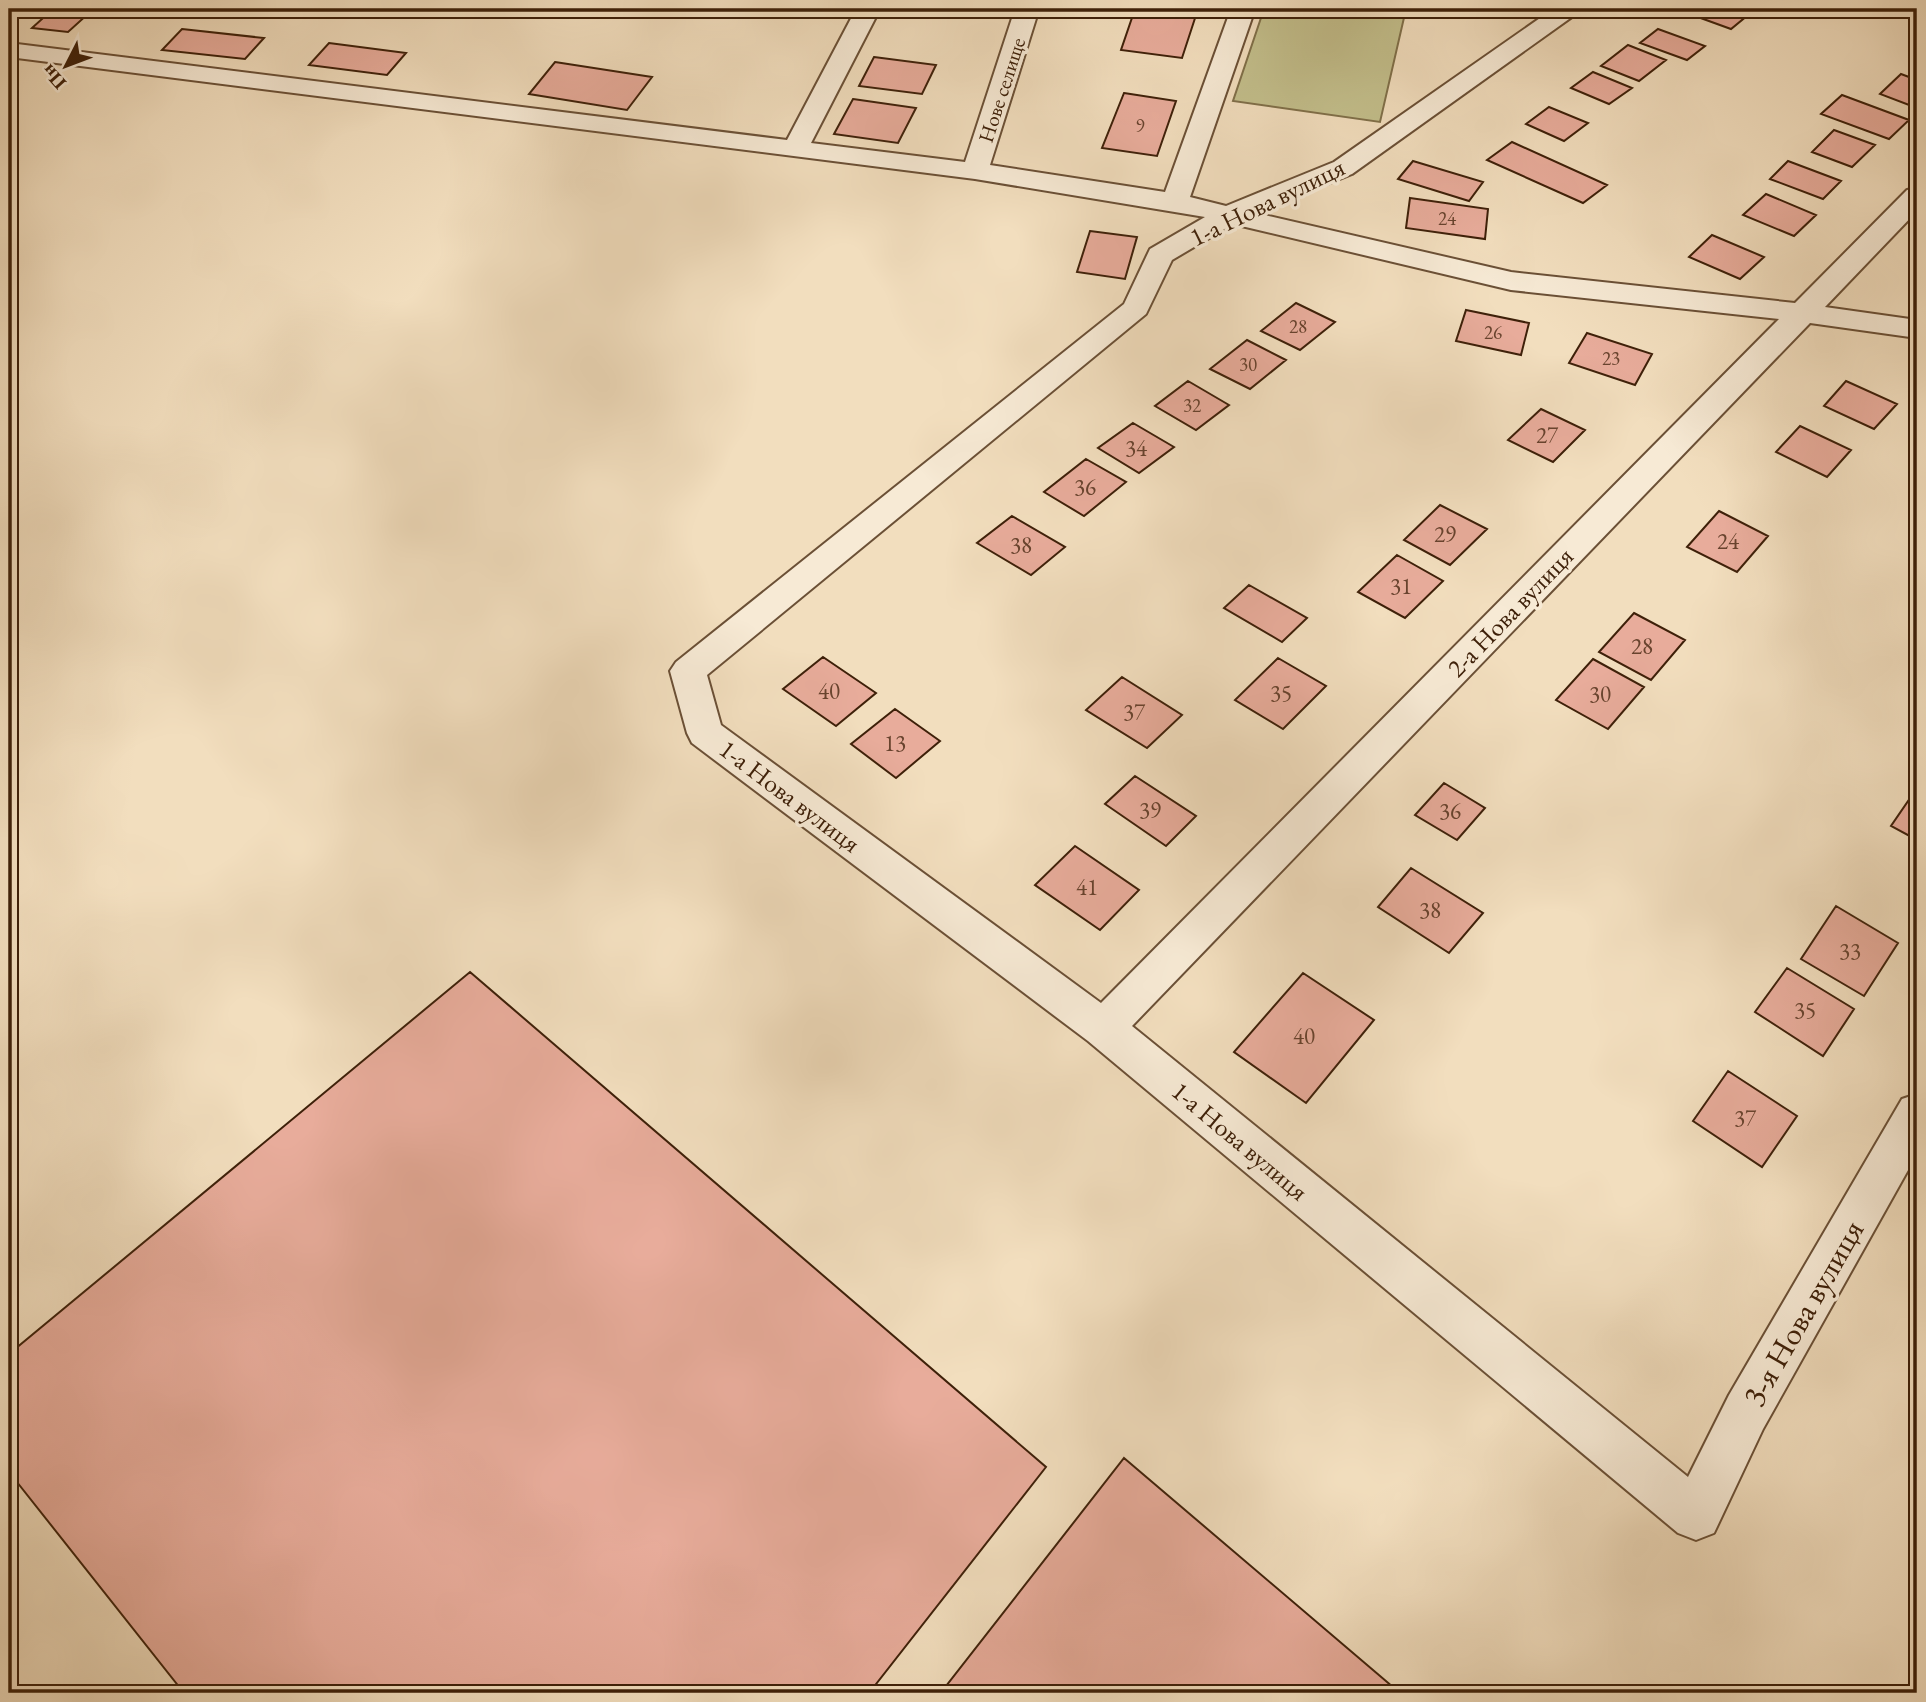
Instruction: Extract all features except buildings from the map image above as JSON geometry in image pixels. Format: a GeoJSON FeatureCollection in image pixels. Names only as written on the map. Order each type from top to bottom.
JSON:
{"type":"FeatureCollection","features":[{"type":"Feature","properties":{"kind":"street"},"geometry":{"type":"LineString","coordinates":[[795,149],[869,9]]}},
{"type":"Feature","properties":{"kind":"street","name":"Нове селище"},"geometry":{"type":"LineString","coordinates":[[975,171],[1027,9]]}},
{"type":"Feature","properties":{"kind":"street"},"geometry":{"type":"LineString","coordinates":[[1175,202],[1244,9]]}},
{"type":"Feature","properties":{"kind":"street","name":"1-а Нова вулиця"},"geometry":{"type":"LineString","coordinates":[[1568,9],[1343,168],[1230,215],[1160,255],[1136,308],[688,671],[705,733],[1103,1028],[1696,1515]]}},
{"type":"Feature","properties":{"kind":"street"},"geometry":{"type":"LineString","coordinates":[[9,50],[975,171],[1175,202],[1511,281],[1803,313],[1917,329]]}},
{"type":"Feature","properties":{"kind":"street","name":"2-а Нова вулиця"},"geometry":{"type":"LineString","coordinates":[[1103,1028],[1917,196]]}},
{"type":"Feature","properties":{"kind":"street","name":"3-я Нова вулиця"},"geometry":{"type":"LineString","coordinates":[[1696,1515],[1746,1412],[1917,1114]]}},
{"type":"Feature","properties":{"kind":"shaded area"},"geometry":{"type":"Polygon","coordinates":[[[1264,9],[1406,9],[1380,122],[1233,101],[1264,9]]]}}]}
